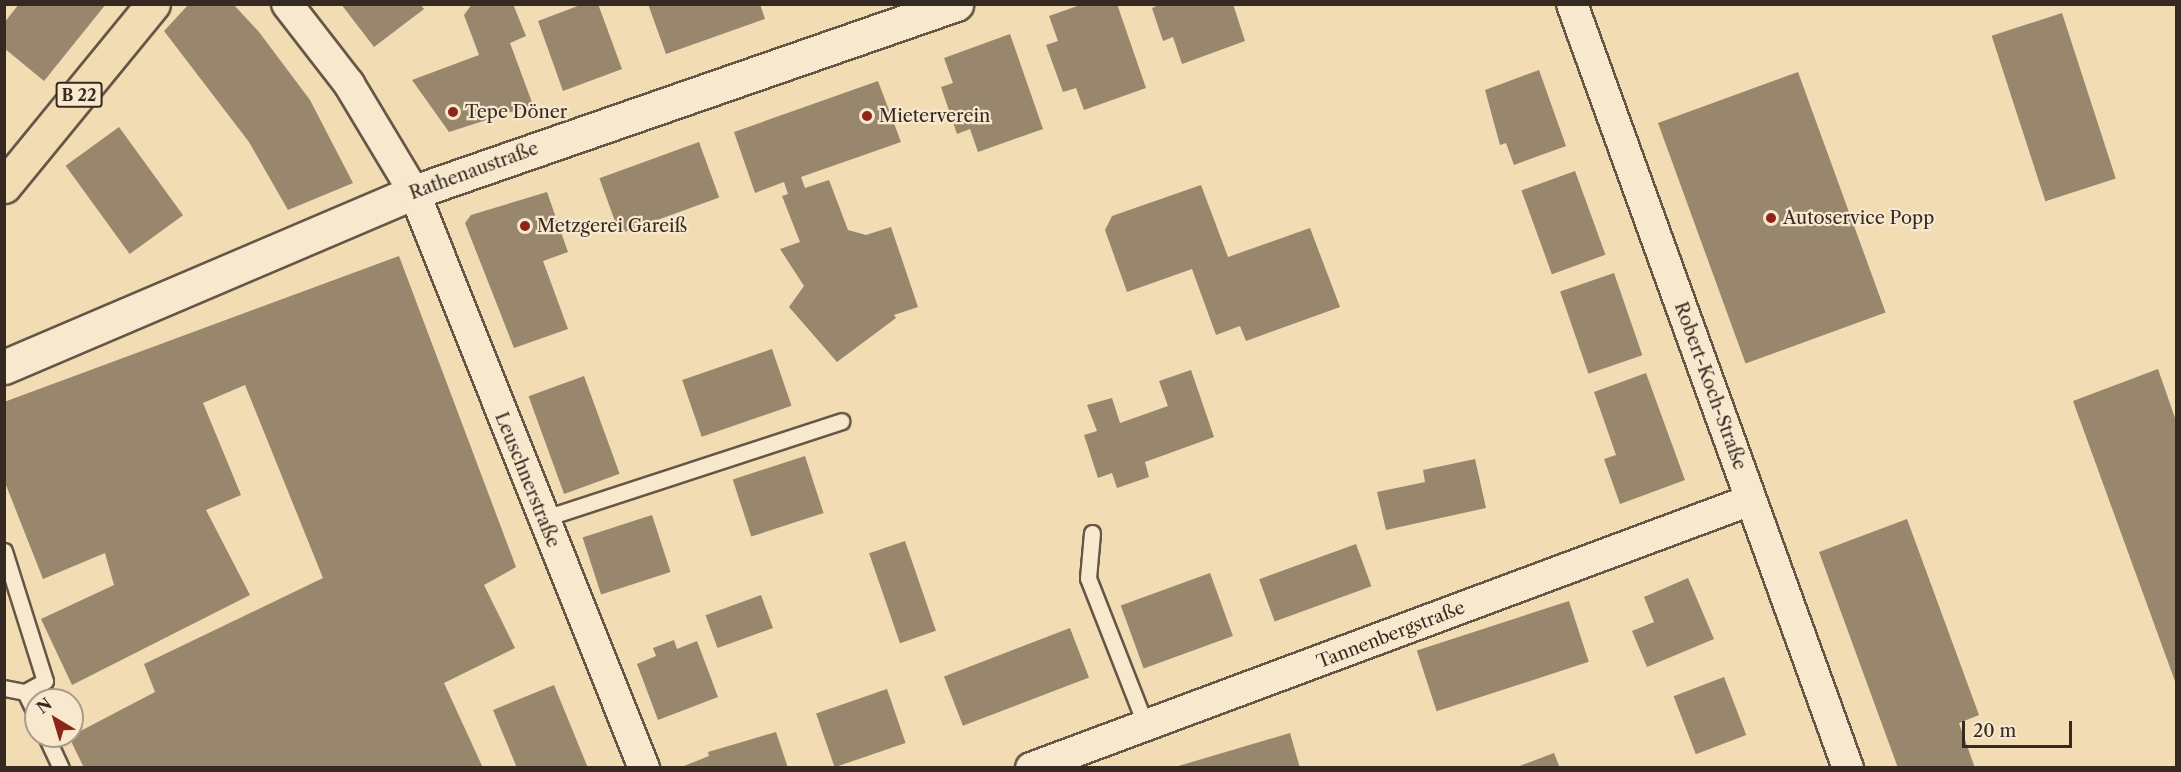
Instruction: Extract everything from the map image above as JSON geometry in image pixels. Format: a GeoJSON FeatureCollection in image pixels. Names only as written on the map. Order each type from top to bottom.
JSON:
{"type":"FeatureCollection","features":[{"type":"Feature","properties":{"kind":"main road","name":"B 22"},"geometry":{"type":"LineString","coordinates":[[4,186],[153,4]]}},
{"type":"Feature","properties":{"kind":"main road","name":"Rathenaustraße"},"geometry":{"type":"LineString","coordinates":[[5,366],[414,192],[943,6]]}},
{"type":"Feature","properties":{"kind":"street","name":"Leuschnerstraße"},"geometry":{"type":"LineString","coordinates":[[287,4],[349,84],[414,192],[542,519],[644,768]]}},
{"type":"Feature","properties":{"kind":"street","name":"Robert-Koch-Straße"},"geometry":{"type":"LineString","coordinates":[[1572,4],[1848,768]]}},
{"type":"Feature","properties":{"kind":"street","name":"Tannenbergstraße"},"geometry":{"type":"LineString","coordinates":[[1031,768],[1751,500]]}},
{"type":"Feature","properties":{"kind":"lane"},"geometry":{"type":"LineString","coordinates":[[542,519],[841,421]]}},
{"type":"Feature","properties":{"kind":"lane"},"geometry":{"type":"LineString","coordinates":[[1092,533],[1088,578],[1146,726]]}},
{"type":"Feature","properties":{"kind":"lane"},"geometry":{"type":"LineString","coordinates":[[4,551],[45,681],[32,688]]}},
{"type":"Feature","properties":{"kind":"lane"},"geometry":{"type":"LineString","coordinates":[[4,688],[24,692]]}},
{"type":"Feature","properties":{"kind":"lane"},"geometry":{"type":"LineString","coordinates":[[52,748],[61,768]]}},
{"type":"Feature","properties":{"kind":"building"},"geometry":{"type":"Polygon","coordinates":[[[19,4],[106,4],[44,81],[4,48],[4,23],[19,4]]]}},
{"type":"Feature","properties":{"kind":"building"},"geometry":{"type":"Polygon","coordinates":[[[189,4],[233,4],[259,32],[310,100],[353,183],[288,210],[249,142],[164,31],[189,4]]]}},
{"type":"Feature","properties":{"kind":"building"},"geometry":{"type":"Polygon","coordinates":[[[341,4],[420,4],[424,9],[374,47],[341,4]]]}},
{"type":"Feature","properties":{"kind":"building"},"geometry":{"type":"Polygon","coordinates":[[[472,4],[513,4],[526,36],[510,43],[533,105],[449,132],[412,80],[479,55],[464,15],[472,4]]]}},
{"type":"Feature","properties":{"kind":"building"},"geometry":{"type":"Polygon","coordinates":[[[583,4],[598,4],[622,69],[563,91],[538,21],[583,4]]]}},
{"type":"Feature","properties":{"kind":"building"},"geometry":{"type":"Polygon","coordinates":[[[648,4],[760,4],[765,19],[666,54],[648,4]]]}},
{"type":"Feature","properties":{"kind":"building"},"geometry":{"type":"Polygon","coordinates":[[[1083,4],[1117,4],[1146,88],[1084,110],[1076,88],[1063,92],[1046,45],[1058,41],[1049,16],[1083,4]]]}},
{"type":"Feature","properties":{"kind":"building"},"geometry":{"type":"Polygon","coordinates":[[[1161,4],[1233,4],[1245,41],[1182,64],[1173,37],[1163,41],[1152,8],[1161,4]]]}},
{"type":"Feature","properties":{"kind":"building"},"geometry":{"type":"Polygon","coordinates":[[[2062,13],[2116,178],[2045,201],[1992,36],[2062,13]]]}},
{"type":"Feature","properties":{"kind":"building"},"geometry":{"type":"Polygon","coordinates":[[[1010,34],[1043,129],[978,152],[970,129],[957,134],[941,87],[953,83],[944,58],[1010,34]]]}},
{"type":"Feature","properties":{"kind":"building"},"geometry":{"type":"Polygon","coordinates":[[[1539,70],[1566,146],[1514,165],[1506,143],[1500,145],[1485,90],[1539,70]]]}},
{"type":"Feature","properties":{"kind":"building","name":"Autoservice Popp"},"geometry":{"type":"Polygon","coordinates":[[[1798,72],[1886,313],[1746,364],[1658,123],[1798,72]]]}},
{"type":"Feature","properties":{"kind":"building"},"geometry":{"type":"Polygon","coordinates":[[[878,81],[901,142],[801,177],[805,188],[829,180],[848,230],[866,235],[891,227],[918,307],[894,315],[896,318],[837,362],[789,307],[804,286],[780,249],[800,242],[782,196],[788,194],[784,182],[755,193],[734,132],[878,81]]]}},
{"type":"Feature","properties":{"kind":"building"},"geometry":{"type":"Polygon","coordinates":[[[119,127],[183,215],[130,254],[66,166],[119,127]]]}},
{"type":"Feature","properties":{"kind":"building"},"geometry":{"type":"Polygon","coordinates":[[[699,142],[719,197],[620,234],[599,178],[699,142]]]}},
{"type":"Feature","properties":{"kind":"building"},"geometry":{"type":"Polygon","coordinates":[[[1575,171],[1605,255],[1552,274],[1521,190],[1575,171]]]}},
{"type":"Feature","properties":{"kind":"building"},"geometry":{"type":"Polygon","coordinates":[[[1201,185],[1228,257],[1310,228],[1340,307],[1246,341],[1240,326],[1216,335],[1192,269],[1127,292],[1105,230],[1112,216],[1201,185]]]}},
{"type":"Feature","properties":{"kind":"building"},"geometry":{"type":"Polygon","coordinates":[[[547,192],[568,252],[543,261],[568,329],[514,348],[465,223],[471,215],[547,192]]]}},
{"type":"Feature","properties":{"kind":"building"},"geometry":{"type":"Polygon","coordinates":[[[399,256],[516,567],[484,585],[515,648],[444,683],[483,768],[84,768],[74,748],[84,748],[84,729],[155,692],[144,664],[323,578],[245,385],[203,403],[241,495],[206,510],[250,595],[72,685],[41,619],[114,585],[105,553],[43,579],[4,480],[4,402],[399,256]]]}},
{"type":"Feature","properties":{"kind":"building"},"geometry":{"type":"Polygon","coordinates":[[[1614,273],[1642,355],[1588,374],[1560,292],[1614,273]]]}},
{"type":"Feature","properties":{"kind":"building"},"geometry":{"type":"Polygon","coordinates":[[[772,349],[792,406],[702,437],[682,380],[772,349]]]}},
{"type":"Feature","properties":{"kind":"building"},"geometry":{"type":"Polygon","coordinates":[[[2158,369],[2176,421],[2176,684],[2073,401],[2158,369]]]}},
{"type":"Feature","properties":{"kind":"building"},"geometry":{"type":"Polygon","coordinates":[[[1191,370],[1214,437],[1145,462],[1149,477],[1117,488],[1112,473],[1098,478],[1084,435],[1097,431],[1087,405],[1112,398],[1120,423],[1168,406],[1159,381],[1191,370]]]}},
{"type":"Feature","properties":{"kind":"building"},"geometry":{"type":"Polygon","coordinates":[[[1646,373],[1685,480],[1620,504],[1604,459],[1616,455],[1594,392],[1646,373]]]}},
{"type":"Feature","properties":{"kind":"building"},"geometry":{"type":"Polygon","coordinates":[[[584,376],[620,474],[564,494],[529,396],[584,376]]]}},
{"type":"Feature","properties":{"kind":"building"},"geometry":{"type":"Polygon","coordinates":[[[805,456],[824,513],[751,537],[733,479],[805,456]]]}},
{"type":"Feature","properties":{"kind":"building"},"geometry":{"type":"Polygon","coordinates":[[[1475,459],[1486,508],[1386,530],[1377,492],[1425,482],[1423,470],[1475,459]]]}},
{"type":"Feature","properties":{"kind":"building"},"geometry":{"type":"Polygon","coordinates":[[[652,515],[671,572],[601,595],[583,538],[652,515]]]}},
{"type":"Feature","properties":{"kind":"building"},"geometry":{"type":"Polygon","coordinates":[[[1907,519],[1979,715],[1959,723],[1975,768],[1898,768],[1819,552],[1907,519]]]}},
{"type":"Feature","properties":{"kind":"building"},"geometry":{"type":"Polygon","coordinates":[[[905,541],[936,631],[900,643],[869,553],[905,541]]]}},
{"type":"Feature","properties":{"kind":"building"},"geometry":{"type":"Polygon","coordinates":[[[1356,544],[1371,586],[1275,622],[1259,579],[1356,544]]]}},
{"type":"Feature","properties":{"kind":"building"},"geometry":{"type":"Polygon","coordinates":[[[1210,573],[1233,636],[1144,668],[1121,605],[1210,573]]]}},
{"type":"Feature","properties":{"kind":"building"},"geometry":{"type":"Polygon","coordinates":[[[1688,578],[1714,639],[1647,667],[1632,631],[1654,622],[1644,597],[1688,578]]]}},
{"type":"Feature","properties":{"kind":"building"},"geometry":{"type":"Polygon","coordinates":[[[761,595],[773,628],[718,648],[706,615],[761,595]]]}},
{"type":"Feature","properties":{"kind":"building"},"geometry":{"type":"Polygon","coordinates":[[[1569,601],[1589,662],[1437,711],[1417,650],[1569,601]]]}},
{"type":"Feature","properties":{"kind":"building"},"geometry":{"type":"Polygon","coordinates":[[[1070,628],[1089,677],[963,726],[944,676],[1070,628]]]}},
{"type":"Feature","properties":{"kind":"building"},"geometry":{"type":"Polygon","coordinates":[[[674,640],[677,649],[697,641],[718,697],[658,720],[637,664],[656,656],[653,648],[674,640]]]}},
{"type":"Feature","properties":{"kind":"building"},"geometry":{"type":"Polygon","coordinates":[[[1724,677],[1746,735],[1696,754],[1674,696],[1724,677]]]}},
{"type":"Feature","properties":{"kind":"building"},"geometry":{"type":"Polygon","coordinates":[[[554,685],[588,768],[517,768],[493,710],[554,685]]]}},
{"type":"Feature","properties":{"kind":"building"},"geometry":{"type":"Polygon","coordinates":[[[887,689],[906,743],[835,767],[816,713],[887,689]]]}},
{"type":"Feature","properties":{"kind":"building"},"geometry":{"type":"Polygon","coordinates":[[[776,732],[788,768],[679,768],[709,756],[708,752],[776,732]]]}},
{"type":"Feature","properties":{"kind":"building"},"geometry":{"type":"Polygon","coordinates":[[[1290,733],[1300,768],[1175,768],[1175,767],[1290,733]]]}},
{"type":"Feature","properties":{"kind":"building"},"geometry":{"type":"Polygon","coordinates":[[[1554,753],[1560,768],[1517,768],[1517,767],[1554,753]]]}},
{"type":"Feature","properties":{"kind":"place","name":"Tepe Döner"},"geometry":{"type":"Point","coordinates":[453,112]}},
{"type":"Feature","properties":{"kind":"place","name":"Mieterverein"},"geometry":{"type":"Point","coordinates":[867,116]}},
{"type":"Feature","properties":{"kind":"place","name":"Autoservice Popp"},"geometry":{"type":"Point","coordinates":[1771,218]}},
{"type":"Feature","properties":{"kind":"place","name":"Metzgerei Gareiß"},"geometry":{"type":"Point","coordinates":[525,226]}}]}
